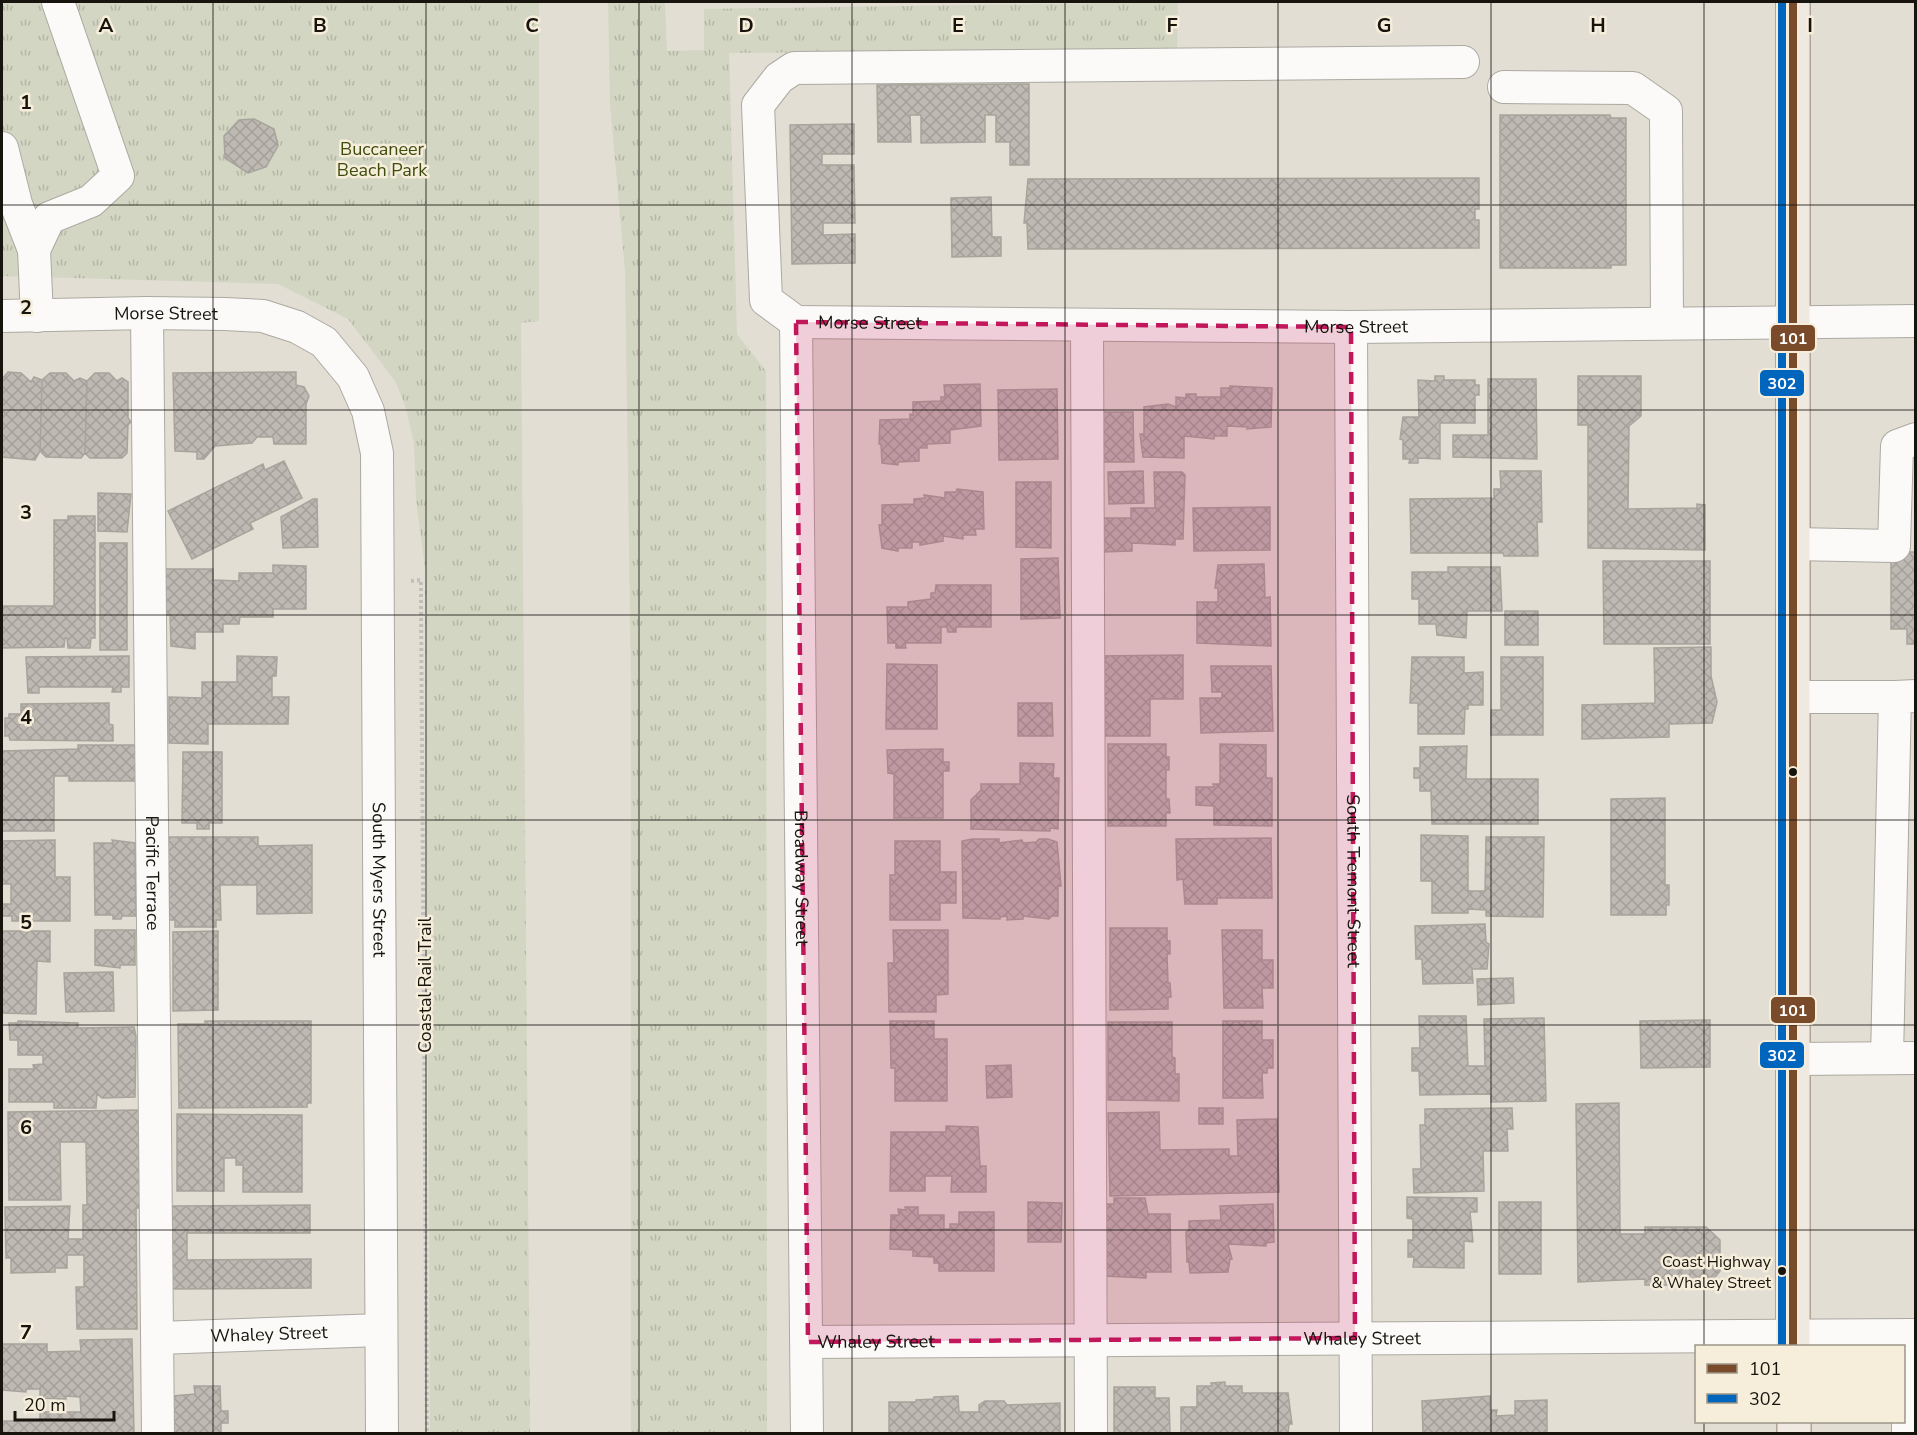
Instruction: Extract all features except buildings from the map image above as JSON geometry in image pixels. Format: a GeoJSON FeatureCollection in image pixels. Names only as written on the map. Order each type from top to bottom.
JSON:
{"type":"FeatureCollection","features":[{"type":"Feature","properties":{"kind":"main road"},"geometry":{"type":"LineString","coordinates":[[1793,2],[1793,1341]]}},
{"type":"Feature","properties":{"kind":"street"},"geometry":{"type":"LineString","coordinates":[[34,250],[49,218],[91,201],[118,176],[58,2]]}},
{"type":"Feature","properties":{"kind":"street"},"geometry":{"type":"LineString","coordinates":[[796,322],[766,300],[758,105],[779,78],[794,68],[1463,62]]}},
{"type":"Feature","properties":{"kind":"street"},"geometry":{"type":"LineString","coordinates":[[1504,87],[1633,88],[1666,111],[1667,322]]}},
{"type":"Feature","properties":{"kind":"street"},"geometry":{"type":"LineString","coordinates":[[2,148],[16,204],[34,250],[37,316]]}},
{"type":"Feature","properties":{"kind":"street","name":"Morse Street"},"geometry":{"type":"LineString","coordinates":[[2,316],[147,313],[263,316],[297,327],[324,342]]}},
{"type":"Feature","properties":{"kind":"street","name":"Pacific Terrace"},"geometry":{"type":"LineString","coordinates":[[147,313],[158,1434]]}},
{"type":"Feature","properties":{"kind":"street","name":"Morse Street"},"geometry":{"type":"LineString","coordinates":[[796,322],[1351,327],[1916,321]]}},
{"type":"Feature","properties":{"kind":"street","name":"Broadway Street"},"geometry":{"type":"LineString","coordinates":[[796,322],[808,1341],[807,1434]]}},
{"type":"Feature","properties":{"kind":"street"},"geometry":{"type":"LineString","coordinates":[[1086,326],[1091,1434]]}},
{"type":"Feature","properties":{"kind":"street","name":"South Tremont Street"},"geometry":{"type":"LineString","coordinates":[[1351,327],[1356,1434]]}},
{"type":"Feature","properties":{"kind":"street","name":"South Myers Street"},"geometry":{"type":"LineString","coordinates":[[324,342],[353,377],[370,421],[377,453],[382,1434]]}},
{"type":"Feature","properties":{"kind":"street"},"geometry":{"type":"LineString","coordinates":[[1793,544],[1894,546],[1897,446],[1916,439]]}},
{"type":"Feature","properties":{"kind":"street"},"geometry":{"type":"LineString","coordinates":[[1793,697],[1905,696],[1901,1058],[1793,1059]]}},
{"type":"Feature","properties":{"kind":"street","name":"Whaley Street"},"geometry":{"type":"LineString","coordinates":[[158,1338],[381,1330]]}},
{"type":"Feature","properties":{"kind":"street"},"geometry":{"type":"LineString","coordinates":[[1908,1434],[1912,1335]]}},
{"type":"Feature","properties":{"kind":"street","name":"Whaley Street"},"geometry":{"type":"LineString","coordinates":[[808,1341],[1355,1338],[1793,1341],[1912,1335]]}},
{"type":"Feature","properties":{"kind":"path","name":"Coastal Rail Trail"},"geometry":{"type":"LineString","coordinates":[[378,581],[421,580],[426,973],[427,1434]]}},
{"type":"Feature","properties":{"kind":"highlighted area"},"geometry":{"type":"Polygon","coordinates":[[[796,322],[1351,327],[1355,1338],[808,1342],[796,322]]]}},
{"type":"Feature","properties":{"kind":"green space","name":"Buccaneer Beach Park"},"geometry":{"type":"Polygon","coordinates":[[[2,2],[539,2],[539,321],[521,323],[530,1433],[430,1433],[425,568],[416,500],[414,443],[405,405],[395,381],[348,319],[278,284],[2,276],[2,2]]]}},
{"type":"Feature","properties":{"kind":"green space"},"geometry":{"type":"Polygon","coordinates":[[[608,2],[665,2],[667,51],[704,50],[704,9],[1178,2],[1177,49],[729,53],[737,334],[766,371],[767,1433],[631,1433],[631,684],[625,271],[610,104],[608,2]]]}},
{"type":"Feature","properties":{"kind":"transit line","name":"302"},"geometry":{"type":"LineString","coordinates":[[1782,2],[1782,1345]]}},
{"type":"Feature","properties":{"kind":"transit line","name":"101"},"geometry":{"type":"LineString","coordinates":[[1793,2],[1793,1345]]}},
{"type":"Feature","properties":{"kind":"place","name":"Coast Highway & Whaley Street"},"geometry":{"type":"Point","coordinates":[1782,1271]}}]}
